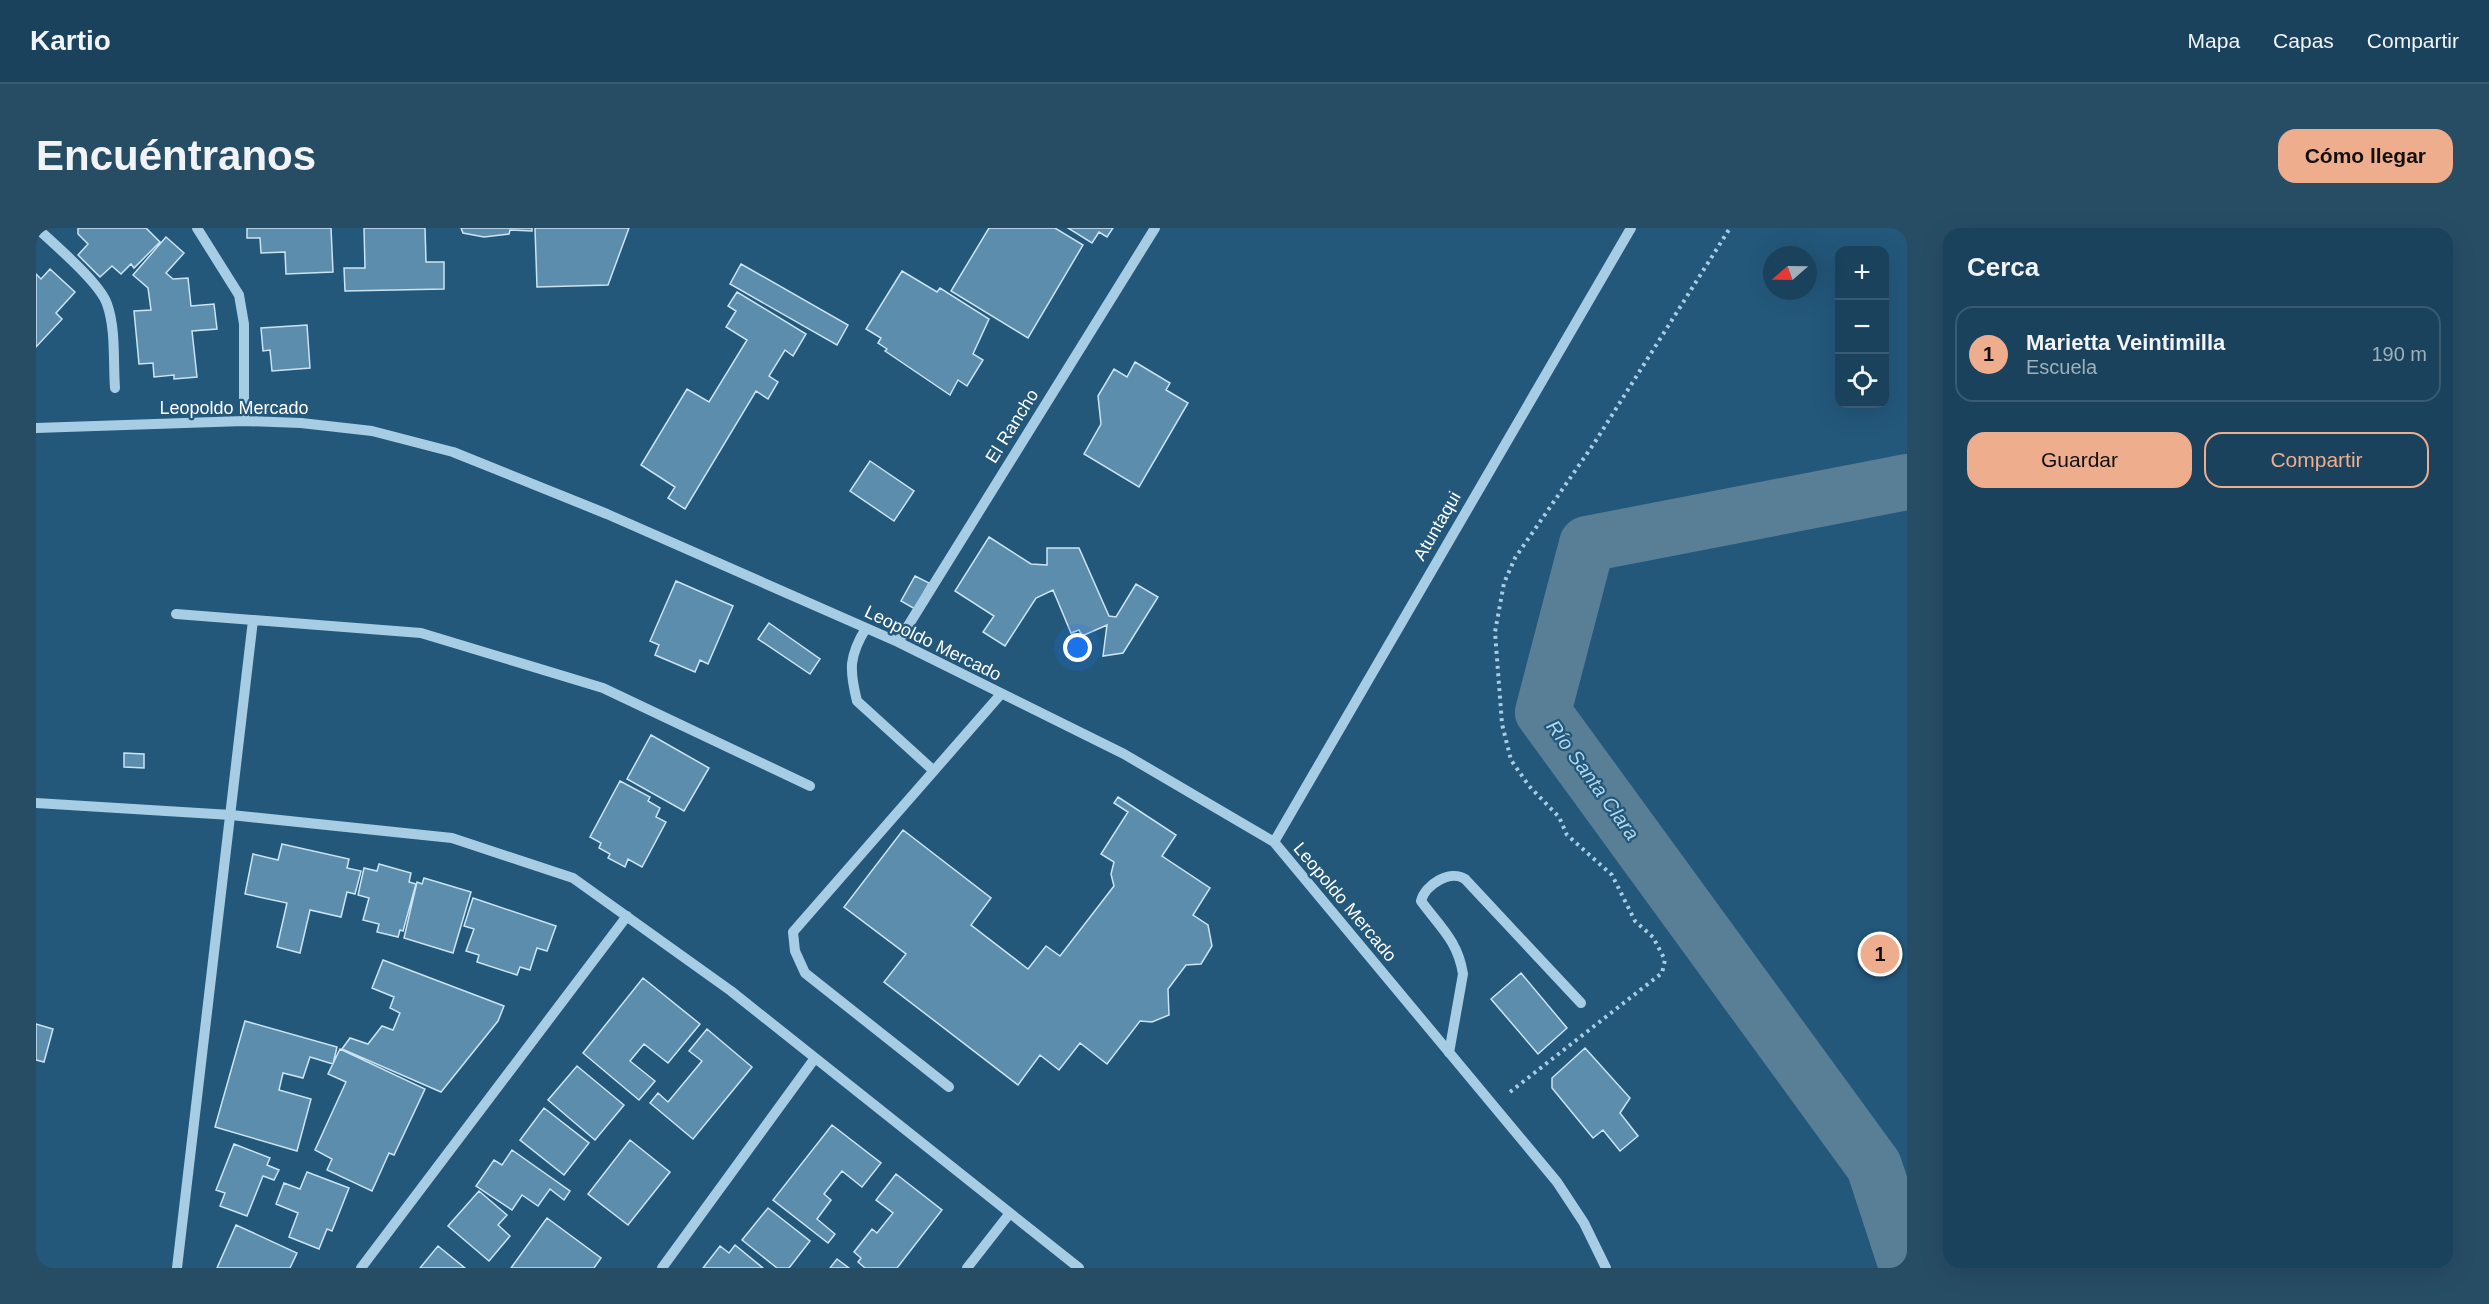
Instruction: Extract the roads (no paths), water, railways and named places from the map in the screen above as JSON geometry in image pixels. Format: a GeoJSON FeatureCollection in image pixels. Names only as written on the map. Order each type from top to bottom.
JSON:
{"type":"FeatureCollection","features":[{"type":"Feature","properties":{"kind":"street"},"geometry":{"type":"LineString","coordinates":[[197,228],[239,295],[244,324],[244,421]]}},
{"type":"Feature","properties":{"kind":"street","name":"El Rancho"},"geometry":{"type":"LineString","coordinates":[[898,642],[1155,228]]}},
{"type":"Feature","properties":{"kind":"street","name":"Atuntaqui"},"geometry":{"type":"LineString","coordinates":[[1274,842],[1631,228]]}},
{"type":"Feature","properties":{"kind":"street"},"geometry":{"type":"LineString","coordinates":[[38,230],[99,289],[106,302],[111,319],[115,388]]}},
{"type":"Feature","properties":{"kind":"street","name":"Leopoldo Mercado"},"geometry":{"type":"LineString","coordinates":[[36,428],[244,421],[302,423],[372,431],[453,452],[607,514],[898,642],[1124,754],[1274,842],[1557,1182],[1584,1223],[1606,1268]]}},
{"type":"Feature","properties":{"kind":"street"},"geometry":{"type":"LineString","coordinates":[[176,614],[421,633],[603,687],[810,786]]}},
{"type":"Feature","properties":{"kind":"street"},"geometry":{"type":"LineString","coordinates":[[177,1268],[253,620]]}},
{"type":"Feature","properties":{"kind":"street"},"geometry":{"type":"LineString","coordinates":[[866,628],[853,649],[853,685],[856,701],[934,771]]}},
{"type":"Feature","properties":{"kind":"street"},"geometry":{"type":"LineString","coordinates":[[949,1087],[805,973],[795,951],[793,932],[1001,694]]}},
{"type":"Feature","properties":{"kind":"street"},"geometry":{"type":"LineString","coordinates":[[36,803],[231,815],[452,838],[573,878],[731,991],[1079,1268]]}},
{"type":"Feature","properties":{"kind":"street"},"geometry":{"type":"LineString","coordinates":[[1449,1053],[1463,974],[1461,962],[1458,948],[1421,901],[1423,894],[1446,876],[1455,875],[1465,879],[1581,1003]]}},
{"type":"Feature","properties":{"kind":"street"},"geometry":{"type":"LineString","coordinates":[[361,1268],[627,916]]}},
{"type":"Feature","properties":{"kind":"street"},"geometry":{"type":"LineString","coordinates":[[662,1268],[815,1058]]}},
{"type":"Feature","properties":{"kind":"street"},"geometry":{"type":"LineString","coordinates":[[967,1268],[1010,1213]]}},
{"type":"Feature","properties":{"kind":"waterway","name":"Río Santa Clara"},"geometry":{"type":"LineString","coordinates":[[1907,482],[1587,544],[1543,712],[1874,1166],[1907,1267]]}},
{"type":"Feature","properties":{"kind":"place","name":"Marietta Veintimilla"},"geometry":{"type":"Point","coordinates":[1880,954]}}]}
